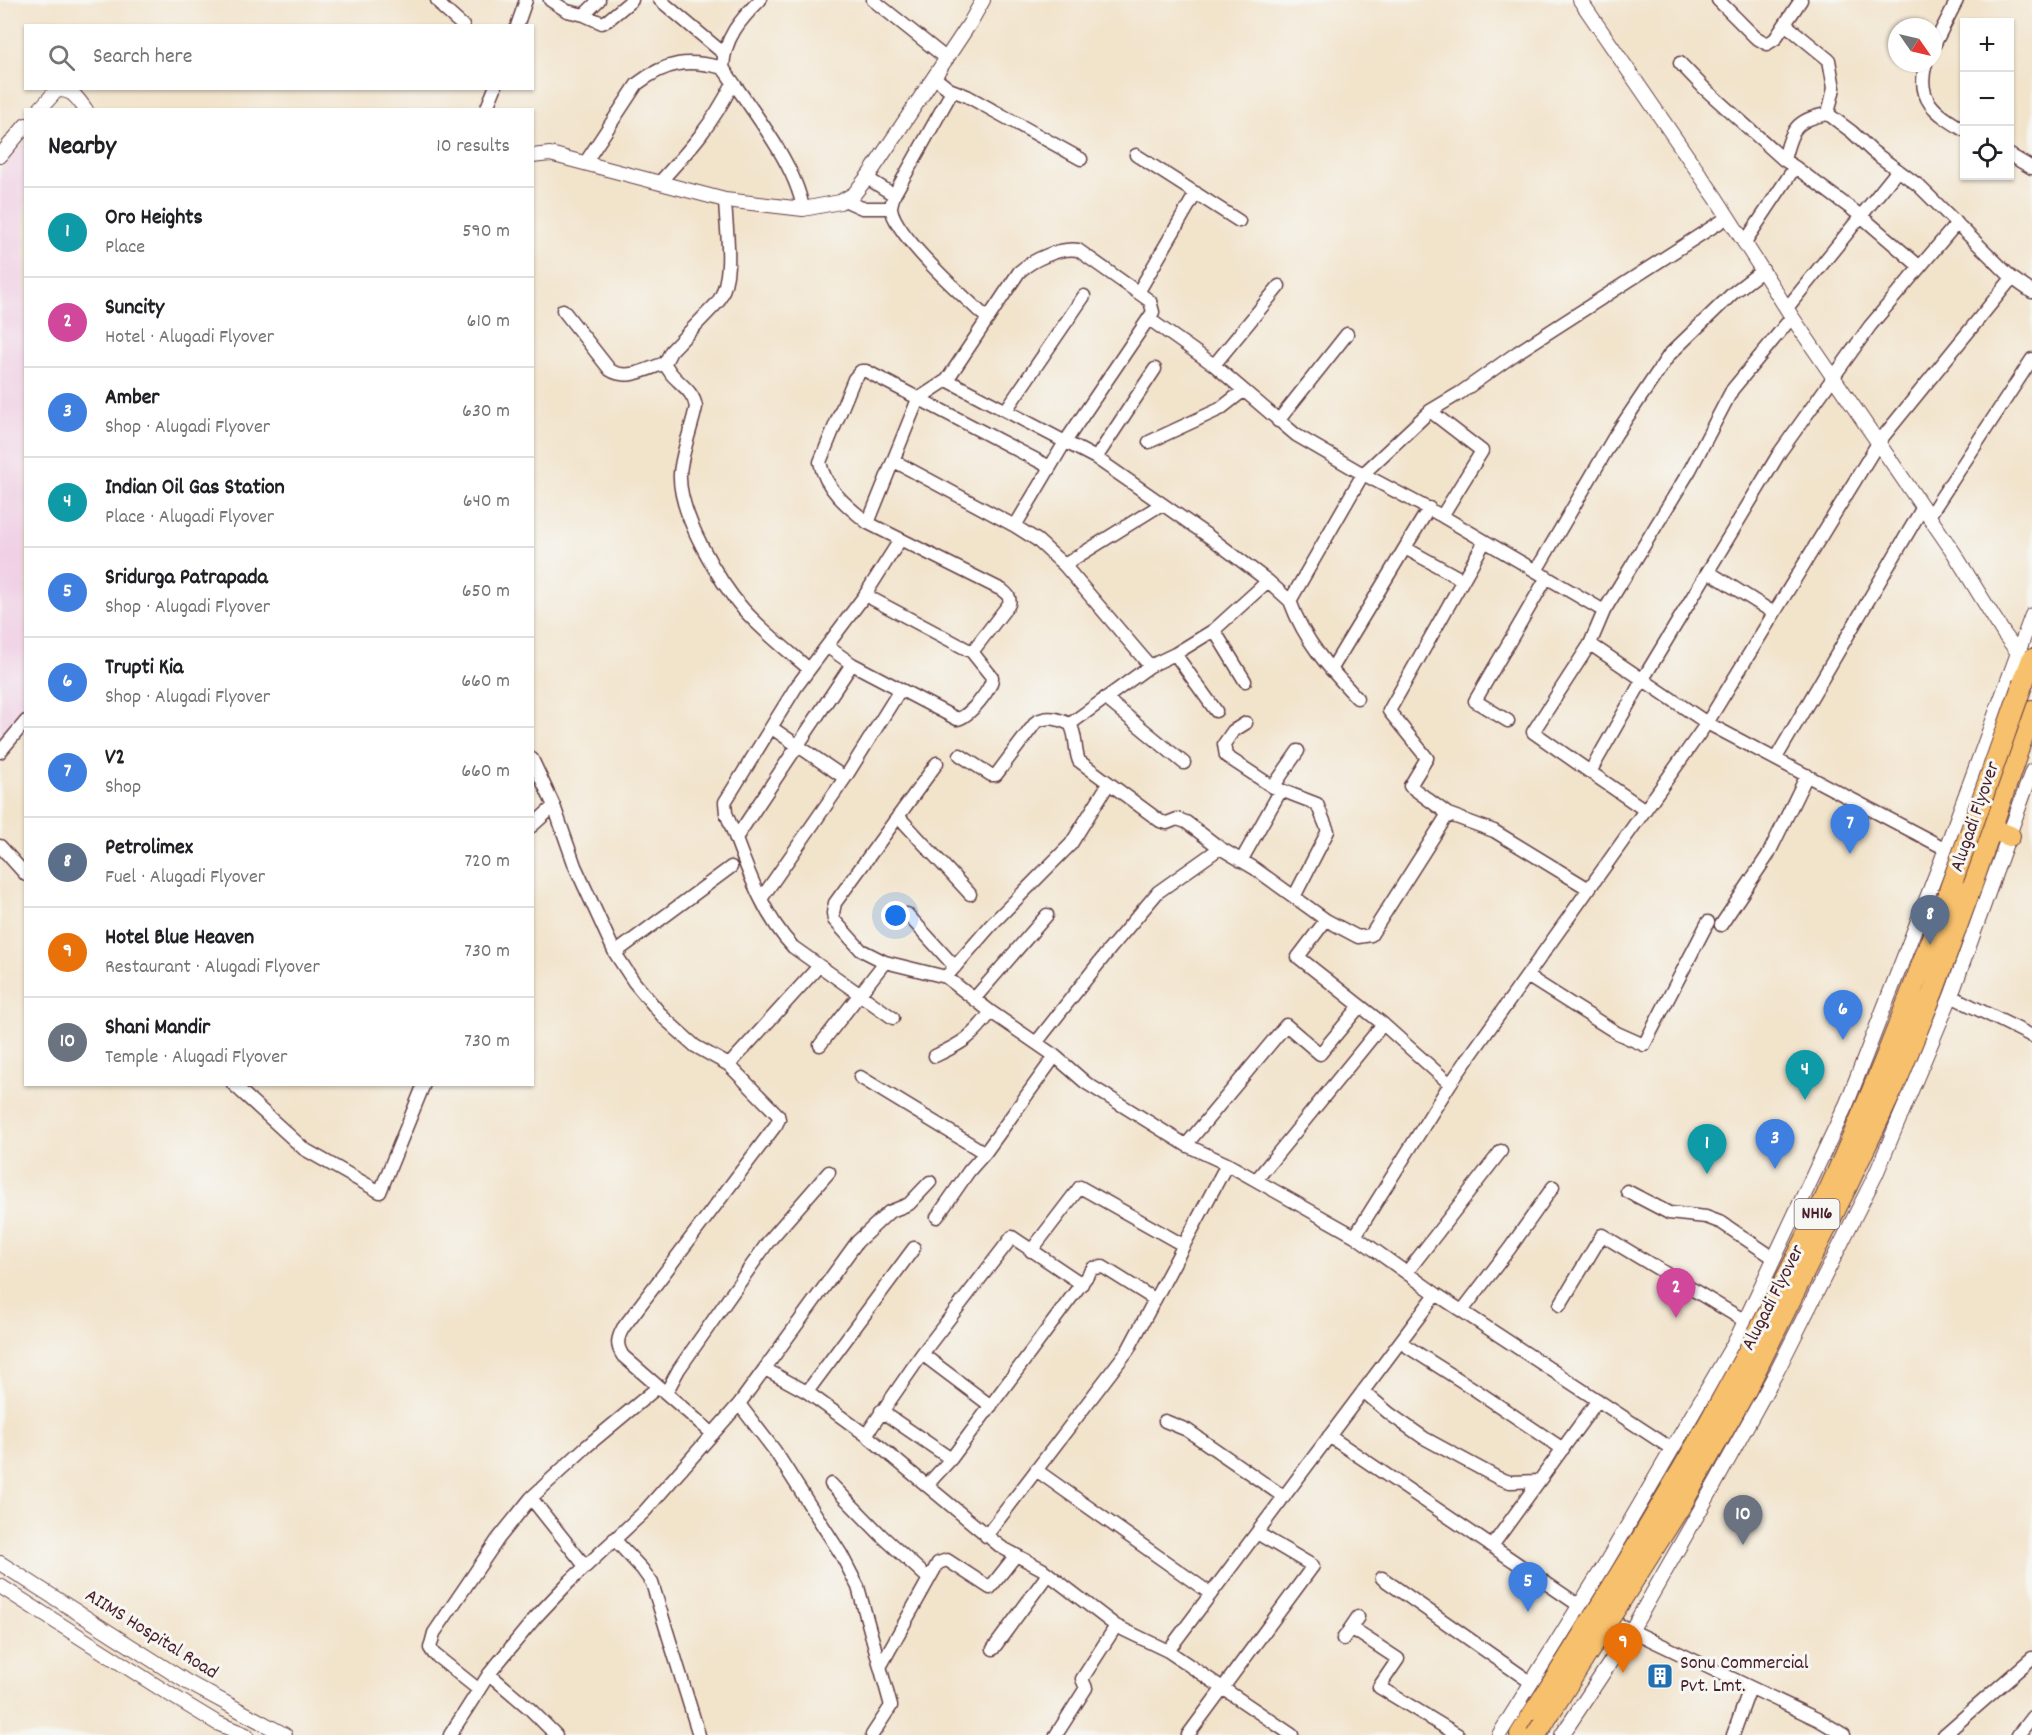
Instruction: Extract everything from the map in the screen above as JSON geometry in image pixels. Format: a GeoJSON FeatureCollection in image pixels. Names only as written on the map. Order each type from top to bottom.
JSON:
{"type":"FeatureCollection","features":[{"type":"Feature","properties":{"kind":"highway","name":"Alugadi Flyover"},"geometry":{"type":"LineString","coordinates":[[1520,1735],[1727,1390],[1827,1193],[1898,1030],[1939,921],[2023,683],[2027,659]]}},
{"type":"Feature","properties":{"kind":"highway","name":"NH16"},"geometry":{"type":"LineString","coordinates":[[2001,833],[2032,710]]}},
{"type":"Feature","properties":{"kind":"highway","name":"Alugadi Flyover"},"geometry":{"type":"LineString","coordinates":[[1536,1735],[1683,1502],[1746,1390],[1844,1194],[1898,1078],[1933,992],[1971,888],[2001,833]]}},
{"type":"Feature","properties":{"kind":"street"},"geometry":{"type":"LineString","coordinates":[[437,0],[443,9],[461,24]]}},
{"type":"Feature","properties":{"kind":"street"},"geometry":{"type":"LineString","coordinates":[[519,24],[526,0]]}},
{"type":"Feature","properties":{"kind":"street"},"geometry":{"type":"LineString","coordinates":[[550,0],[567,11],[602,23],[632,0]]}},
{"type":"Feature","properties":{"kind":"street"},"geometry":{"type":"LineString","coordinates":[[567,11],[577,0]]}},
{"type":"Feature","properties":{"kind":"street"},"geometry":{"type":"LineString","coordinates":[[584,15],[599,0]]}},
{"type":"Feature","properties":{"kind":"street"},"geometry":{"type":"LineString","coordinates":[[660,0],[723,53]]}},
{"type":"Feature","properties":{"kind":"street"},"geometry":{"type":"LineString","coordinates":[[760,0],[736,27],[723,53],[723,68],[774,144],[796,182],[801,193],[803,209]]}},
{"type":"Feature","properties":{"kind":"street"},"geometry":{"type":"LineString","coordinates":[[873,0],[947,59]]}},
{"type":"Feature","properties":{"kind":"street"},"geometry":{"type":"LineString","coordinates":[[534,156],[550,154],[725,200],[803,209],[844,200],[854,194],[867,178],[935,78],[983,0]]}},
{"type":"Feature","properties":{"kind":"street"},"geometry":{"type":"LineString","coordinates":[[1580,0],[1745,242],[1833,377],[2027,659]]}},
{"type":"Feature","properties":{"kind":"street"},"geometry":{"type":"LineString","coordinates":[[1719,0],[1762,42],[1770,43],[1801,0]]}},
{"type":"Feature","properties":{"kind":"street"},"geometry":{"type":"LineString","coordinates":[[1942,29],[1957,0]]}},
{"type":"Feature","properties":{"kind":"street"},"geometry":{"type":"LineString","coordinates":[[1785,24],[1829,60],[1834,88],[1828,114]]}},
{"type":"Feature","properties":{"kind":"street"},"geometry":{"type":"LineString","coordinates":[[585,163],[638,84],[649,75],[683,62],[701,62],[723,68]]}},
{"type":"Feature","properties":{"kind":"street"},"geometry":{"type":"LineString","coordinates":[[1680,63],[1705,89],[1790,164],[1861,216],[1920,267]]}},
{"type":"Feature","properties":{"kind":"street"},"geometry":{"type":"LineString","coordinates":[[1924,72],[1923,80],[1928,103],[1936,112],[1960,127]]}},
{"type":"Feature","properties":{"kind":"street"},"geometry":{"type":"LineString","coordinates":[[935,78],[949,89],[984,105],[1081,159]]}},
{"type":"Feature","properties":{"kind":"street"},"geometry":{"type":"LineString","coordinates":[[659,183],[706,130],[733,82]]}},
{"type":"Feature","properties":{"kind":"street"},"geometry":{"type":"LineString","coordinates":[[949,89],[950,95],[946,104],[894,195],[891,208],[897,222],[924,259],[988,319]]}},
{"type":"Feature","properties":{"kind":"street"},"geometry":{"type":"LineString","coordinates":[[41,108],[57,90]]}},
{"type":"Feature","properties":{"kind":"street"},"geometry":{"type":"LineString","coordinates":[[66,90],[74,93],[85,108]]}},
{"type":"Feature","properties":{"kind":"street"},"geometry":{"type":"LineString","coordinates":[[487,108],[494,90]]}},
{"type":"Feature","properties":{"kind":"street"},"geometry":{"type":"LineString","coordinates":[[1745,242],[1790,164],[1790,136],[1804,121],[1828,114]]}},
{"type":"Feature","properties":{"kind":"street"},"geometry":{"type":"LineString","coordinates":[[1828,114],[1918,185],[2012,278],[2032,292]]}},
{"type":"Feature","properties":{"kind":"street"},"geometry":{"type":"LineString","coordinates":[[0,156],[24,127]]}},
{"type":"Feature","properties":{"kind":"street"},"geometry":{"type":"LineString","coordinates":[[1136,155],[1239,220]]}},
{"type":"Feature","properties":{"kind":"street"},"geometry":{"type":"LineString","coordinates":[[2014,157],[2032,168]]}},
{"type":"Feature","properties":{"kind":"street"},"geometry":{"type":"LineString","coordinates":[[1645,810],[1533,732],[1590,644],[1604,611],[1690,470],[1732,390],[1861,216],[1898,170]]}},
{"type":"Feature","properties":{"kind":"street"},"geometry":{"type":"LineString","coordinates":[[867,178],[894,195]]}},
{"type":"Feature","properties":{"kind":"street"},"geometry":{"type":"LineString","coordinates":[[1138,291],[1196,193]]}},
{"type":"Feature","properties":{"kind":"street"},"geometry":{"type":"LineString","coordinates":[[725,200],[728,270],[724,293],[671,351],[665,363],[667,370],[691,392],[695,399],[696,407],[680,474],[682,494],[692,526],[711,563],[743,609],[771,637],[809,669]]}},
{"type":"Feature","properties":{"kind":"street"},"geometry":{"type":"LineString","coordinates":[[844,200],[862,208],[891,208]]}},
{"type":"Feature","properties":{"kind":"street"},"geometry":{"type":"LineString","coordinates":[[1290,602],[1363,474],[1430,411],[1728,217]]}},
{"type":"Feature","properties":{"kind":"street"},"geometry":{"type":"LineString","coordinates":[[1590,772],[1643,679],[1780,452],[1870,326],[1957,223]]}},
{"type":"Feature","properties":{"kind":"street"},"geometry":{"type":"LineString","coordinates":[[868,523],[918,399],[947,380],[1019,272],[1035,260],[1072,249],[1084,253],[1138,291],[1150,301],[1154,307],[1153,312],[1065,442],[1015,526]]}},
{"type":"Feature","properties":{"kind":"street"},"geometry":{"type":"LineString","coordinates":[[1508,721],[1475,701],[1616,434],[1669,355],[1733,292],[1763,270]]}},
{"type":"Feature","properties":{"kind":"street"},"geometry":{"type":"LineString","coordinates":[[1355,1236],[1450,1084],[1707,723],[1878,443],[2012,278]]}},
{"type":"Feature","properties":{"kind":"street"},"geometry":{"type":"LineString","coordinates":[[1214,366],[1279,286]]}},
{"type":"Feature","properties":{"kind":"street"},"geometry":{"type":"LineString","coordinates":[[1006,410],[1084,296]]}},
{"type":"Feature","properties":{"kind":"street"},"geometry":{"type":"LineString","coordinates":[[563,310],[610,370],[617,375],[625,376],[665,363]]}},
{"type":"Feature","properties":{"kind":"street"},"geometry":{"type":"LineString","coordinates":[[1149,320],[1214,366],[1278,421],[1312,445],[1429,508],[1604,611]]}},
{"type":"Feature","properties":{"kind":"street"},"geometry":{"type":"LineString","coordinates":[[1278,421],[1347,334]]}},
{"type":"Feature","properties":{"kind":"street"},"geometry":{"type":"LineString","coordinates":[[1776,758],[1926,512],[2032,359]]}},
{"type":"Feature","properties":{"kind":"street"},"geometry":{"type":"LineString","coordinates":[[1096,458],[1155,369]]}},
{"type":"Feature","properties":{"kind":"street"},"geometry":{"type":"LineString","coordinates":[[972,652],[1009,604],[1008,595],[935,555],[868,523],[846,505],[828,484],[820,462],[858,373],[866,371],[1050,467]]}},
{"type":"Feature","properties":{"kind":"street"},"geometry":{"type":"LineString","coordinates":[[947,380],[1096,458],[1211,538],[1268,581],[1290,602],[1308,641],[1357,698]]}},
{"type":"Feature","properties":{"kind":"street"},"geometry":{"type":"LineString","coordinates":[[1149,442],[1220,409],[1243,391]]}},
{"type":"Feature","properties":{"kind":"street"},"geometry":{"type":"LineString","coordinates":[[1430,411],[1482,451],[1442,516]]}},
{"type":"Feature","properties":{"kind":"street"},"geometry":{"type":"LineString","coordinates":[[894,461],[1037,540],[1064,565],[1150,666]]}},
{"type":"Feature","properties":{"kind":"street"},"geometry":{"type":"LineString","coordinates":[[1064,565],[1162,504]]}},
{"type":"Feature","properties":{"kind":"street"},"geometry":{"type":"LineString","coordinates":[[1331,670],[1429,508]]}},
{"type":"Feature","properties":{"kind":"street"},"geometry":{"type":"LineString","coordinates":[[893,1018],[793,947],[780,933],[761,899],[726,813],[724,802],[809,669],[865,595],[900,540]]}},
{"type":"Feature","properties":{"kind":"street"},"geometry":{"type":"LineString","coordinates":[[1485,541],[1389,711],[1427,758],[1410,786],[1448,814],[1494,831],[1589,889]]}},
{"type":"Feature","properties":{"kind":"street"},"geometry":{"type":"LineString","coordinates":[[1405,548],[1463,580]]}},
{"type":"Feature","properties":{"kind":"street"},"geometry":{"type":"LineString","coordinates":[[1709,572],[1774,613]]}},
{"type":"Feature","properties":{"kind":"street"},"geometry":{"type":"LineString","coordinates":[[1070,724],[1150,666],[1214,630],[1268,581]]}},
{"type":"Feature","properties":{"kind":"street"},"geometry":{"type":"LineString","coordinates":[[828,646],[852,664],[957,719],[963,718],[990,688],[993,682],[988,670],[972,652],[865,595]]}},
{"type":"Feature","properties":{"kind":"street"},"geometry":{"type":"LineString","coordinates":[[1499,1735],[1580,1606],[1737,1338],[1846,1103],[1946,849],[2006,681],[2027,659],[2032,615]]}},
{"type":"Feature","properties":{"kind":"street"},"geometry":{"type":"LineString","coordinates":[[1214,630],[1245,681]]}},
{"type":"Feature","properties":{"kind":"street"},"geometry":{"type":"LineString","coordinates":[[1590,644],[1707,723],[1946,849]]}},
{"type":"Feature","properties":{"kind":"street"},"geometry":{"type":"LineString","coordinates":[[1175,654],[1216,711]]}},
{"type":"Feature","properties":{"kind":"street"},"geometry":{"type":"LineString","coordinates":[[736,838],[852,664]]}},
{"type":"Feature","properties":{"kind":"street"},"geometry":{"type":"LineString","coordinates":[[761,899],[845,778],[900,690]]}},
{"type":"Feature","properties":{"kind":"street"},"geometry":{"type":"LineString","coordinates":[[1105,698],[1184,763]]}},
{"type":"Feature","properties":{"kind":"street"},"geometry":{"type":"LineString","coordinates":[[960,755],[991,776],[996,775],[1036,722],[1049,717],[1070,724],[1079,761],[1160,821],[1167,823],[1177,819],[1186,822],[1220,848],[1326,920],[1358,937],[1371,935],[1448,814]]}},
{"type":"Feature","properties":{"kind":"street"},"geometry":{"type":"LineString","coordinates":[[0,752],[24,723]]}},
{"type":"Feature","properties":{"kind":"street"},"geometry":{"type":"LineString","coordinates":[[1246,723],[1233,730],[1224,744],[1223,750],[1226,756],[1277,788],[1317,804],[1328,831],[1294,897]]}},
{"type":"Feature","properties":{"kind":"street"},"geometry":{"type":"LineString","coordinates":[[772,728],[845,778]]}},
{"type":"Feature","properties":{"kind":"street"},"geometry":{"type":"LineString","coordinates":[[1242,861],[1277,788],[1298,751]]}},
{"type":"Feature","properties":{"kind":"street"},"geometry":{"type":"LineString","coordinates":[[534,763],[554,806],[575,866],[615,953],[634,981],[664,1018],[695,1046],[729,1065],[772,1108],[779,1119],[617,1339],[618,1348],[623,1356],[713,1434]]}},
{"type":"Feature","properties":{"kind":"street"},"geometry":{"type":"LineString","coordinates":[[937,763],[835,903],[833,913],[838,927],[861,950],[885,962],[946,977],[991,1012],[1055,1056],[1086,1083],[1186,1145],[1257,1179],[1355,1236],[1436,1294],[1672,1449]]}},
{"type":"Feature","properties":{"kind":"street"},"geometry":{"type":"LineString","coordinates":[[1562,1735],[1631,1630],[1711,1491],[1777,1371],[1876,1174],[1952,996],[2001,833],[2032,771]]}},
{"type":"Feature","properties":{"kind":"street"},"geometry":{"type":"LineString","coordinates":[[1721,925],[1768,855],[1807,775]]}},
{"type":"Feature","properties":{"kind":"street"},"geometry":{"type":"LineString","coordinates":[[946,977],[993,924],[1071,844],[1109,783]]}},
{"type":"Feature","properties":{"kind":"street"},"geometry":{"type":"LineString","coordinates":[[534,824],[554,806]]}},
{"type":"Feature","properties":{"kind":"street"},"geometry":{"type":"LineString","coordinates":[[898,816],[970,894]]}},
{"type":"Feature","properties":{"kind":"street"},"geometry":{"type":"LineString","coordinates":[[0,846],[24,872]]}},
{"type":"Feature","properties":{"kind":"street"},"geometry":{"type":"LineString","coordinates":[[1036,1043],[1158,892],[1220,848]]}},
{"type":"Feature","properties":{"kind":"street"},"geometry":{"type":"LineString","coordinates":[[615,953],[731,867]]}},
{"type":"Feature","properties":{"kind":"street"},"geometry":{"type":"LineString","coordinates":[[907,914],[955,967]]}},
{"type":"Feature","properties":{"kind":"street"},"geometry":{"type":"LineString","coordinates":[[974,999],[1047,915]]}},
{"type":"Feature","properties":{"kind":"street"},"geometry":{"type":"LineString","coordinates":[[1326,920],[1298,957],[1383,1024],[1450,1084]]}},
{"type":"Feature","properties":{"kind":"street"},"geometry":{"type":"LineString","coordinates":[[1527,976],[1617,1033],[1644,1045],[1708,922]]}},
{"type":"Feature","properties":{"kind":"street"},"geometry":{"type":"LineString","coordinates":[[819,1045],[885,962]]}},
{"type":"Feature","properties":{"kind":"street"},"geometry":{"type":"LineString","coordinates":[[729,1065],[819,966]]}},
{"type":"Feature","properties":{"kind":"street"},"geometry":{"type":"LineString","coordinates":[[1952,996],[2032,1036]]}},
{"type":"Feature","properties":{"kind":"street"},"geometry":{"type":"LineString","coordinates":[[1186,1145],[1286,1025],[1320,1054],[1360,1006]]}},
{"type":"Feature","properties":{"kind":"street"},"geometry":{"type":"LineString","coordinates":[[935,1056],[960,1045],[974,1034],[991,1012]]}},
{"type":"Feature","properties":{"kind":"street"},"geometry":{"type":"LineString","coordinates":[[1257,1179],[1383,1024]]}},
{"type":"Feature","properties":{"kind":"street"},"geometry":{"type":"LineString","coordinates":[[937,1217],[1055,1056]]}},
{"type":"Feature","properties":{"kind":"street"},"geometry":{"type":"LineString","coordinates":[[860,1077],[985,1153]]}},
{"type":"Feature","properties":{"kind":"street"},"geometry":{"type":"LineString","coordinates":[[235,1086],[304,1149],[380,1192],[423,1086]]}},
{"type":"Feature","properties":{"kind":"street"},"geometry":{"type":"LineString","coordinates":[[1407,1272],[1501,1151]]}},
{"type":"Feature","properties":{"kind":"street"},"geometry":{"type":"LineString","coordinates":[[986,1536],[1128,1350],[1227,1164]]}},
{"type":"Feature","properties":{"kind":"street"},"geometry":{"type":"LineString","coordinates":[[479,1690],[434,1654],[430,1647],[434,1633],[498,1539],[531,1498],[586,1446],[662,1390],[680,1369],[768,1242],[829,1172]]}},
{"type":"Feature","properties":{"kind":"street"},"geometry":{"type":"LineString","coordinates":[[450,1735],[489,1674],[535,1617],[585,1566],[644,1512],[739,1404],[857,1242],[889,1212],[909,1204],[930,1182]]}},
{"type":"Feature","properties":{"kind":"street"},"geometry":{"type":"LineString","coordinates":[[1031,1251],[1080,1187],[1183,1245]]}},
{"type":"Feature","properties":{"kind":"street"},"geometry":{"type":"LineString","coordinates":[[1462,1311],[1554,1187]]}},
{"type":"Feature","properties":{"kind":"street"},"geometry":{"type":"LineString","coordinates":[[1627,1191],[1669,1213],[1707,1217],[1722,1223],[1774,1258]]}},
{"type":"Feature","properties":{"kind":"street"},"geometry":{"type":"LineString","coordinates":[[1560,1305],[1602,1234],[1745,1321]]}},
{"type":"Feature","properties":{"kind":"street"},"geometry":{"type":"LineString","coordinates":[[866,1435],[922,1354],[1012,1237],[1082,1284]]}},
{"type":"Feature","properties":{"kind":"street"},"geometry":{"type":"LineString","coordinates":[[807,1392],[914,1248]]}},
{"type":"Feature","properties":{"kind":"street"},"geometry":{"type":"LineString","coordinates":[[927,1485],[951,1459],[992,1406],[1093,1268],[1103,1267],[1154,1299]]}},
{"type":"Feature","properties":{"kind":"street"},"geometry":{"type":"LineString","coordinates":[[1168,1652],[1436,1294]]}},
{"type":"Feature","properties":{"kind":"street"},"geometry":{"type":"LineString","coordinates":[[1400,1342],[1563,1449]]}},
{"type":"Feature","properties":{"kind":"street"},"geometry":{"type":"LineString","coordinates":[[922,1354],[992,1406]]}},
{"type":"Feature","properties":{"kind":"street"},"geometry":{"type":"LineString","coordinates":[[765,1369],[807,1392],[866,1435],[986,1536],[1048,1574],[1116,1626],[1168,1652],[1292,1735]]}},
{"type":"Feature","properties":{"kind":"street"},"geometry":{"type":"LineString","coordinates":[[1363,1391],[1424,1438],[1498,1478],[1510,1482],[1539,1481]]}},
{"type":"Feature","properties":{"kind":"street"},"geometry":{"type":"LineString","coordinates":[[1492,1546],[1598,1400]]}},
{"type":"Feature","properties":{"kind":"street"},"geometry":{"type":"LineString","coordinates":[[739,1404],[775,1451],[841,1554],[858,1587],[891,1706],[872,1735]]}},
{"type":"Feature","properties":{"kind":"street"},"geometry":{"type":"LineString","coordinates":[[881,1411],[951,1459]]}},
{"type":"Feature","properties":{"kind":"street"},"geometry":{"type":"LineString","coordinates":[[1165,1421],[1187,1430],[1284,1497]]}},
{"type":"Feature","properties":{"kind":"street"},"geometry":{"type":"LineString","coordinates":[[1329,1436],[1580,1606],[1819,1720],[1844,1735]]}},
{"type":"Feature","properties":{"kind":"street"},"geometry":{"type":"LineString","coordinates":[[1036,1470],[1211,1594]]}},
{"type":"Feature","properties":{"kind":"street"},"geometry":{"type":"LineString","coordinates":[[831,1484],[928,1579]]}},
{"type":"Feature","properties":{"kind":"street"},"geometry":{"type":"LineString","coordinates":[[531,1498],[585,1566]]}},
{"type":"Feature","properties":{"kind":"street"},"geometry":{"type":"LineString","coordinates":[[1188,1735],[1313,1566],[1257,1533]]}},
{"type":"Feature","properties":{"kind":"street"},"geometry":{"type":"LineString","coordinates":[[614,1539],[642,1569],[651,1583],[699,1735]]}},
{"type":"Feature","properties":{"kind":"street"},"geometry":{"type":"LineString","coordinates":[[880,1667],[938,1563],[947,1560],[990,1588],[1016,1555]]}},
{"type":"Feature","properties":{"kind":"street","name":"AIIMS Hospital Road"},"geometry":{"type":"LineString","coordinates":[[0,1563],[186,1682],[285,1735]]}},
{"type":"Feature","properties":{"kind":"street"},"geometry":{"type":"LineString","coordinates":[[993,1649],[1048,1574]]}},
{"type":"Feature","properties":{"kind":"street"},"geometry":{"type":"LineString","coordinates":[[1382,1578],[1532,1683]]}},
{"type":"Feature","properties":{"kind":"street","name":"AIIMS Hospital Road"},"geometry":{"type":"LineString","coordinates":[[0,1586],[217,1723],[246,1735]]}},
{"type":"Feature","properties":{"kind":"street"},"geometry":{"type":"LineString","coordinates":[[1343,1639],[1358,1617]]}},
{"type":"Feature","properties":{"kind":"street"},"geometry":{"type":"LineString","coordinates":[[1056,1735],[1086,1688],[1082,1679],[1116,1626]]}},
{"type":"Feature","properties":{"kind":"street"},"geometry":{"type":"LineString","coordinates":[[1351,1628],[1398,1659],[1379,1687],[1458,1735]]}},
{"type":"Feature","properties":{"kind":"street"},"geometry":{"type":"LineString","coordinates":[[1944,1735],[2032,1658]]}},
{"type":"Feature","properties":{"kind":"street"},"geometry":{"type":"LineString","coordinates":[[489,1674],[556,1735]]}},
{"type":"Feature","properties":{"kind":"street"},"geometry":{"type":"LineString","coordinates":[[1733,1735],[1750,1688]]}},
{"type":"Feature","properties":{"kind":"street"},"geometry":{"type":"LineString","coordinates":[[2018,1735],[2032,1717]]}},
{"type":"Feature","properties":{"kind":"shaded area"},"geometry":{"type":"Polygon","coordinates":[[[24,141],[24,711],[0,739],[0,172],[24,141]]]}},
{"type":"Feature","properties":{"kind":"place","name":"V2"},"geometry":{"type":"Point","coordinates":[1850,854]}},
{"type":"Feature","properties":{"kind":"place","name":"Petrolimex"},"geometry":{"type":"Point","coordinates":[1930,945]}},
{"type":"Feature","properties":{"kind":"place","name":"Trupti Kia"},"geometry":{"type":"Point","coordinates":[1843,1040]}},
{"type":"Feature","properties":{"kind":"place","name":"Indian Oil Gas Station"},"geometry":{"type":"Point","coordinates":[1805,1100]}},
{"type":"Feature","properties":{"kind":"place","name":"Amber"},"geometry":{"type":"Point","coordinates":[1775,1169]}},
{"type":"Feature","properties":{"kind":"place","name":"Oro Heights"},"geometry":{"type":"Point","coordinates":[1707,1174]}},
{"type":"Feature","properties":{"kind":"place","name":"Suncity"},"geometry":{"type":"Point","coordinates":[1676,1318]}},
{"type":"Feature","properties":{"kind":"place","name":"Shani Mandir"},"geometry":{"type":"Point","coordinates":[1743,1545]}},
{"type":"Feature","properties":{"kind":"place","name":"Sridurga Patrapada"},"geometry":{"type":"Point","coordinates":[1528,1612]}},
{"type":"Feature","properties":{"kind":"place","name":"Hotel Blue Heaven"},"geometry":{"type":"Point","coordinates":[1623,1673]}},
{"type":"Feature","properties":{"kind":"place","name":"Sonu Commercial Pvt. Lmt."},"geometry":{"type":"Point","coordinates":[1660,1676]}}]}
